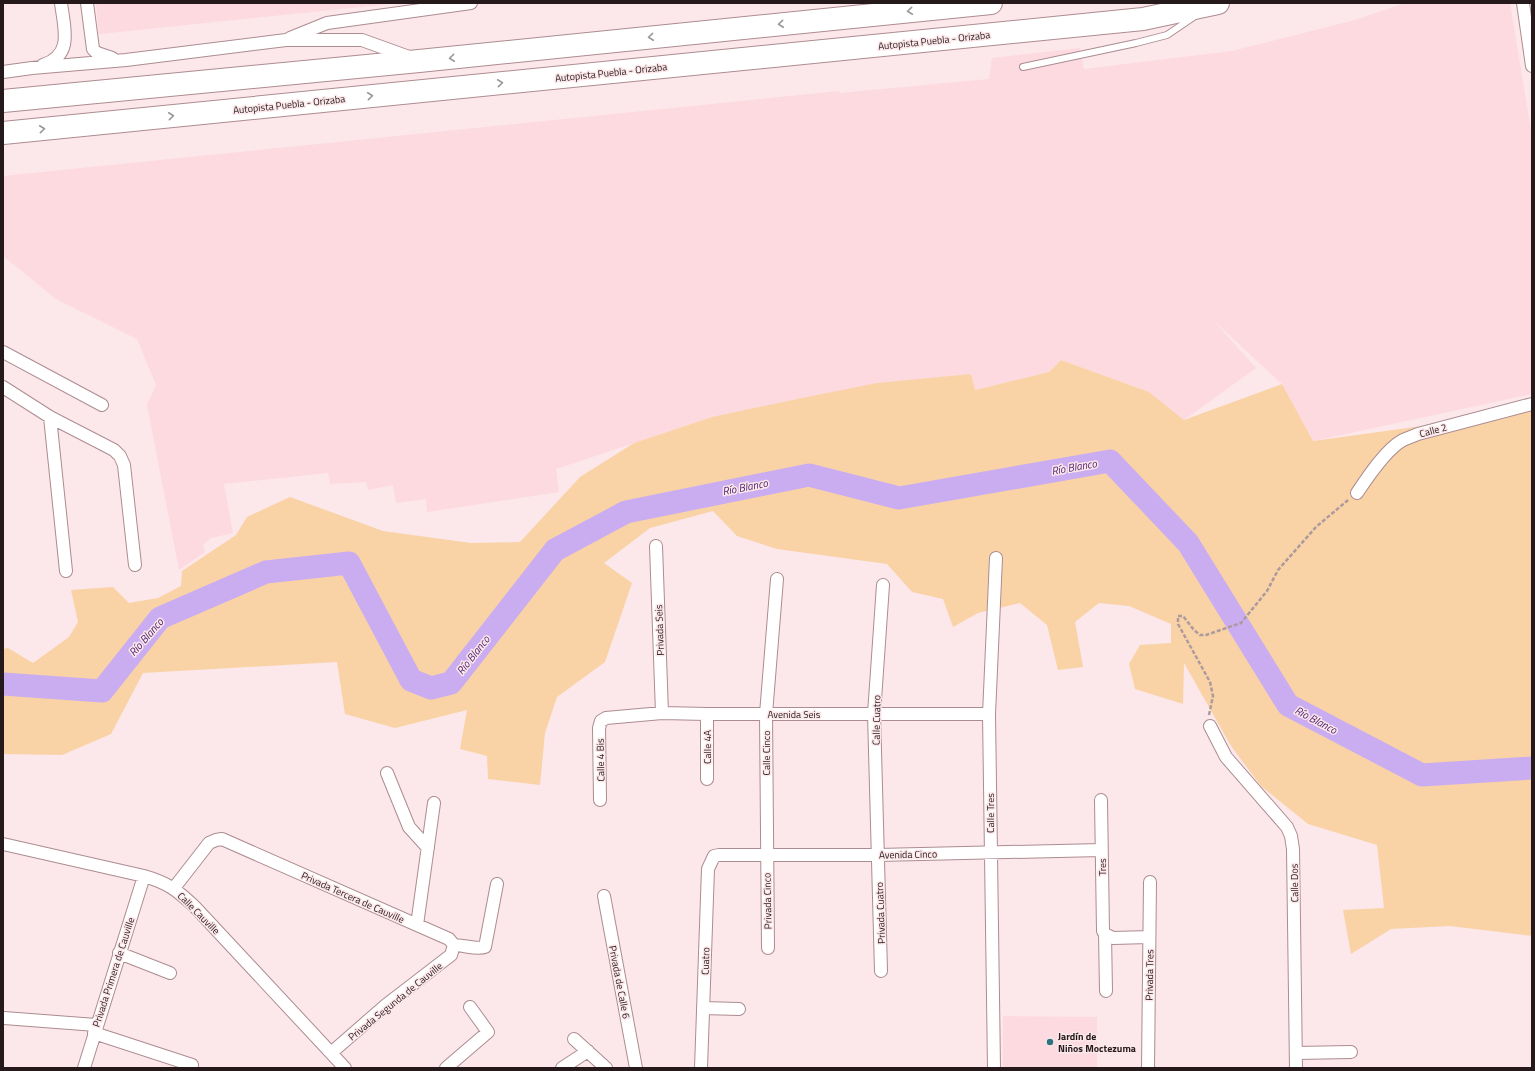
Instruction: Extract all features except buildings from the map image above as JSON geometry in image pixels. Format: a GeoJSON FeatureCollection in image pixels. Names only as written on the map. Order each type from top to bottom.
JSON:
{"type":"FeatureCollection","features":[{"type":"Feature","properties":{"kind":"highway"},"geometry":{"type":"LineString","coordinates":[[3,101],[419,61],[991,3]]}},
{"type":"Feature","properties":{"kind":"highway","name":"Autopista Puebla - Orizaba"},"geometry":{"type":"LineString","coordinates":[[3,133],[1143,19],[1217,3]]}},
{"type":"Feature","properties":{"kind":"street"},"geometry":{"type":"LineString","coordinates":[[32,68],[50,62],[58,57],[63,51],[65,38],[61,3]]}},
{"type":"Feature","properties":{"kind":"street"},"geometry":{"type":"LineString","coordinates":[[87,3],[93,49],[97,53],[106,57],[126,60]]}},
{"type":"Feature","properties":{"kind":"street"},"geometry":{"type":"LineString","coordinates":[[286,40],[328,23],[471,3]]}},
{"type":"Feature","properties":{"kind":"street"},"geometry":{"type":"LineString","coordinates":[[1523,3],[1532,66]]}},
{"type":"Feature","properties":{"kind":"street"},"geometry":{"type":"LineString","coordinates":[[3,72],[126,60],[286,40],[362,40],[419,61]]}},
{"type":"Feature","properties":{"kind":"street"},"geometry":{"type":"LineString","coordinates":[[3,352],[102,405]]}},
{"type":"Feature","properties":{"kind":"street"},"geometry":{"type":"LineString","coordinates":[[3,387],[50,417],[114,450],[120,456],[124,465],[135,565]]}},
{"type":"Feature","properties":{"kind":"street","name":"Calle 2"},"geometry":{"type":"LineString","coordinates":[[1357,494],[1372,471],[1402,440],[1418,434],[1532,404]]}},
{"type":"Feature","properties":{"kind":"street"},"geometry":{"type":"LineString","coordinates":[[50,417],[66,571]]}},
{"type":"Feature","properties":{"kind":"street","name":"Privada Seis"},"geometry":{"type":"LineString","coordinates":[[656,546],[662,713]]}},
{"type":"Feature","properties":{"kind":"street","name":"Calle Tres"},"geometry":{"type":"LineString","coordinates":[[994,1068],[989,714],[996,558]]}},
{"type":"Feature","properties":{"kind":"street","name":"Calle Cinco"},"geometry":{"type":"LineString","coordinates":[[766,855],[766,714],[777,579]]}},
{"type":"Feature","properties":{"kind":"street","name":"Calle Cuatro"},"geometry":{"type":"LineString","coordinates":[[878,855],[874,714],[883,585]]}},
{"type":"Feature","properties":{"kind":"street","name":"Avenida Seis"},"geometry":{"type":"LineString","coordinates":[[601,721],[606,718],[662,713],[989,714]]}},
{"type":"Feature","properties":{"kind":"street","name":"Calle 4A"},"geometry":{"type":"LineString","coordinates":[[707,714],[707,779]]}},
{"type":"Feature","properties":{"kind":"street","name":"Calle 4 Bis"},"geometry":{"type":"LineString","coordinates":[[600,800],[599,728],[601,721]]}},
{"type":"Feature","properties":{"kind":"street","name":"Calle Dos"},"geometry":{"type":"LineString","coordinates":[[1210,726],[1226,757],[1287,827],[1291,836],[1293,849],[1296,1068]]}},
{"type":"Feature","properties":{"kind":"street"},"geometry":{"type":"LineString","coordinates":[[387,773],[410,828],[428,848]]}},
{"type":"Feature","properties":{"kind":"street","name":"Tres"},"geometry":{"type":"LineString","coordinates":[[1101,800],[1102,916],[1103,931],[1105,934]]}},
{"type":"Feature","properties":{"kind":"street","name":"Privada Tercera de Cauville"},"geometry":{"type":"LineString","coordinates":[[174,888],[208,843],[216,840],[222,840],[417,925],[434,803]]}},
{"type":"Feature","properties":{"kind":"street","name":"Calle Cauville"},"geometry":{"type":"LineString","coordinates":[[3,844],[160,880],[174,888],[195,907],[345,1068]]}},
{"type":"Feature","properties":{"kind":"street","name":"Avenida Cinco"},"geometry":{"type":"LineString","coordinates":[[714,856],[878,855],[1101,850]]}},
{"type":"Feature","properties":{"kind":"street","name":"Privada Cinco"},"geometry":{"type":"LineString","coordinates":[[766,855],[768,948]]}},
{"type":"Feature","properties":{"kind":"street","name":"Privada Cuatro"},"geometry":{"type":"LineString","coordinates":[[878,855],[881,971]]}},
{"type":"Feature","properties":{"kind":"street","name":"Cuatro"},"geometry":{"type":"LineString","coordinates":[[701,1068],[708,869],[714,856]]}},
{"type":"Feature","properties":{"kind":"street","name":"Privada Primera de Cauville"},"geometry":{"type":"LineString","coordinates":[[84,1068],[144,876]]}},
{"type":"Feature","properties":{"kind":"street","name":"Privada Tres"},"geometry":{"type":"LineString","coordinates":[[1148,1068],[1150,882]]}},
{"type":"Feature","properties":{"kind":"street"},"geometry":{"type":"LineString","coordinates":[[417,925],[449,939],[454,945],[464,945],[480,949],[484,947],[497,884]]}},
{"type":"Feature","properties":{"kind":"street","name":"Privada de Calle 6"},"geometry":{"type":"LineString","coordinates":[[604,896],[636,1068]]}},
{"type":"Feature","properties":{"kind":"street"},"geometry":{"type":"LineString","coordinates":[[1106,991],[1105,934],[1113,938],[1149,937]]}},
{"type":"Feature","properties":{"kind":"street","name":"Privada Segunda de Cauville"},"geometry":{"type":"LineString","coordinates":[[331,1054],[386,1005],[451,955],[454,945]]}},
{"type":"Feature","properties":{"kind":"street"},"geometry":{"type":"LineString","coordinates":[[119,953],[170,973]]}},
{"type":"Feature","properties":{"kind":"street"},"geometry":{"type":"LineString","coordinates":[[446,1068],[488,1032],[470,1006]]}},
{"type":"Feature","properties":{"kind":"street"},"geometry":{"type":"LineString","coordinates":[[703,1008],[739,1009]]}},
{"type":"Feature","properties":{"kind":"street"},"geometry":{"type":"LineString","coordinates":[[4,1018],[95,1029],[192,1066]]}},
{"type":"Feature","properties":{"kind":"street"},"geometry":{"type":"LineString","coordinates":[[574,1039],[606,1068]]}},
{"type":"Feature","properties":{"kind":"street"},"geometry":{"type":"LineString","coordinates":[[562,1068],[588,1051]]}},
{"type":"Feature","properties":{"kind":"street"},"geometry":{"type":"LineString","coordinates":[[1296,1053],[1351,1052]]}},
{"type":"Feature","properties":{"kind":"lane"},"geometry":{"type":"LineString","coordinates":[[1023,68],[1136,44],[1166,35],[1217,3]]}},
{"type":"Feature","properties":{"kind":"path"},"geometry":{"type":"LineString","coordinates":[[1210,726],[1208,722],[1212,706],[1212,689],[1204,670],[1178,624],[1178,616],[1183,616],[1194,630],[1206,636],[1241,623],[1267,591],[1278,570],[1302,542],[1326,518],[1357,494]]}},
{"type":"Feature","properties":{"kind":"shaded area"},"geometry":{"type":"Polygon","coordinates":[[[96,3],[400,3],[99,34],[96,3]]]}},
{"type":"Feature","properties":{"kind":"shaded area"},"geometry":{"type":"Polygon","coordinates":[[[1405,3],[1510,3],[1532,136],[1532,394],[1313,441],[1282,384],[1214,321],[1256,368],[1184,420],[1149,392],[1061,360],[1049,372],[975,390],[712,417],[556,469],[559,492],[427,512],[426,499],[396,503],[393,485],[368,490],[366,482],[330,484],[328,473],[224,484],[233,533],[211,538],[203,545],[205,552],[179,570],[147,405],[156,385],[137,339],[56,299],[3,256],[3,176],[839,91],[840,93],[989,79],[992,58],[1080,48],[1084,69],[1232,51],[1355,20],[1405,3]]]}},
{"type":"Feature","properties":{"kind":"shaded area"},"geometry":{"type":"Polygon","coordinates":[[[1061,360],[1149,392],[1184,420],[1282,384],[1313,441],[1532,411],[1532,936],[1450,926],[1391,929],[1351,954],[1343,910],[1384,908],[1377,845],[1308,824],[1261,786],[1231,746],[1184,663],[1183,704],[1135,689],[1129,664],[1140,645],[1171,643],[1171,624],[1129,606],[1099,603],[1075,622],[1083,667],[1058,670],[1047,625],[1020,603],[978,613],[953,627],[943,599],[912,592],[887,564],[777,549],[737,536],[713,511],[650,528],[604,563],[632,583],[605,662],[557,697],[545,733],[540,785],[488,779],[487,756],[460,749],[467,710],[395,728],[345,714],[337,662],[143,673],[111,734],[62,755],[3,754],[3,649],[8,648],[33,663],[69,637],[78,622],[71,590],[113,587],[129,603],[158,598],[181,586],[182,571],[236,535],[247,517],[290,497],[383,531],[471,543],[520,542],[580,477],[634,443],[712,417],[877,383],[971,374],[975,390],[1049,372],[1061,360]]]}},
{"type":"Feature","properties":{"kind":"shaded area","name":"Jardín de Niños Moctezuma"},"geometry":{"type":"Polygon","coordinates":[[[1003,1016],[1097,1017],[1097,1068],[1003,1068],[1003,1016]]]}},
{"type":"Feature","properties":{"kind":"waterway","name":"Río Blanco"},"geometry":{"type":"LineString","coordinates":[[3,684],[102,691],[160,618],[266,572],[349,563],[411,680],[431,688],[451,683],[555,550],[626,512],[809,475],[899,498],[1110,461],[1188,543],[1288,705],[1422,775],[1532,768]]}},
{"type":"Feature","properties":{"kind":"place","name":"Jardín de Niños Moctezuma"},"geometry":{"type":"Point","coordinates":[1050,1042]}}]}
